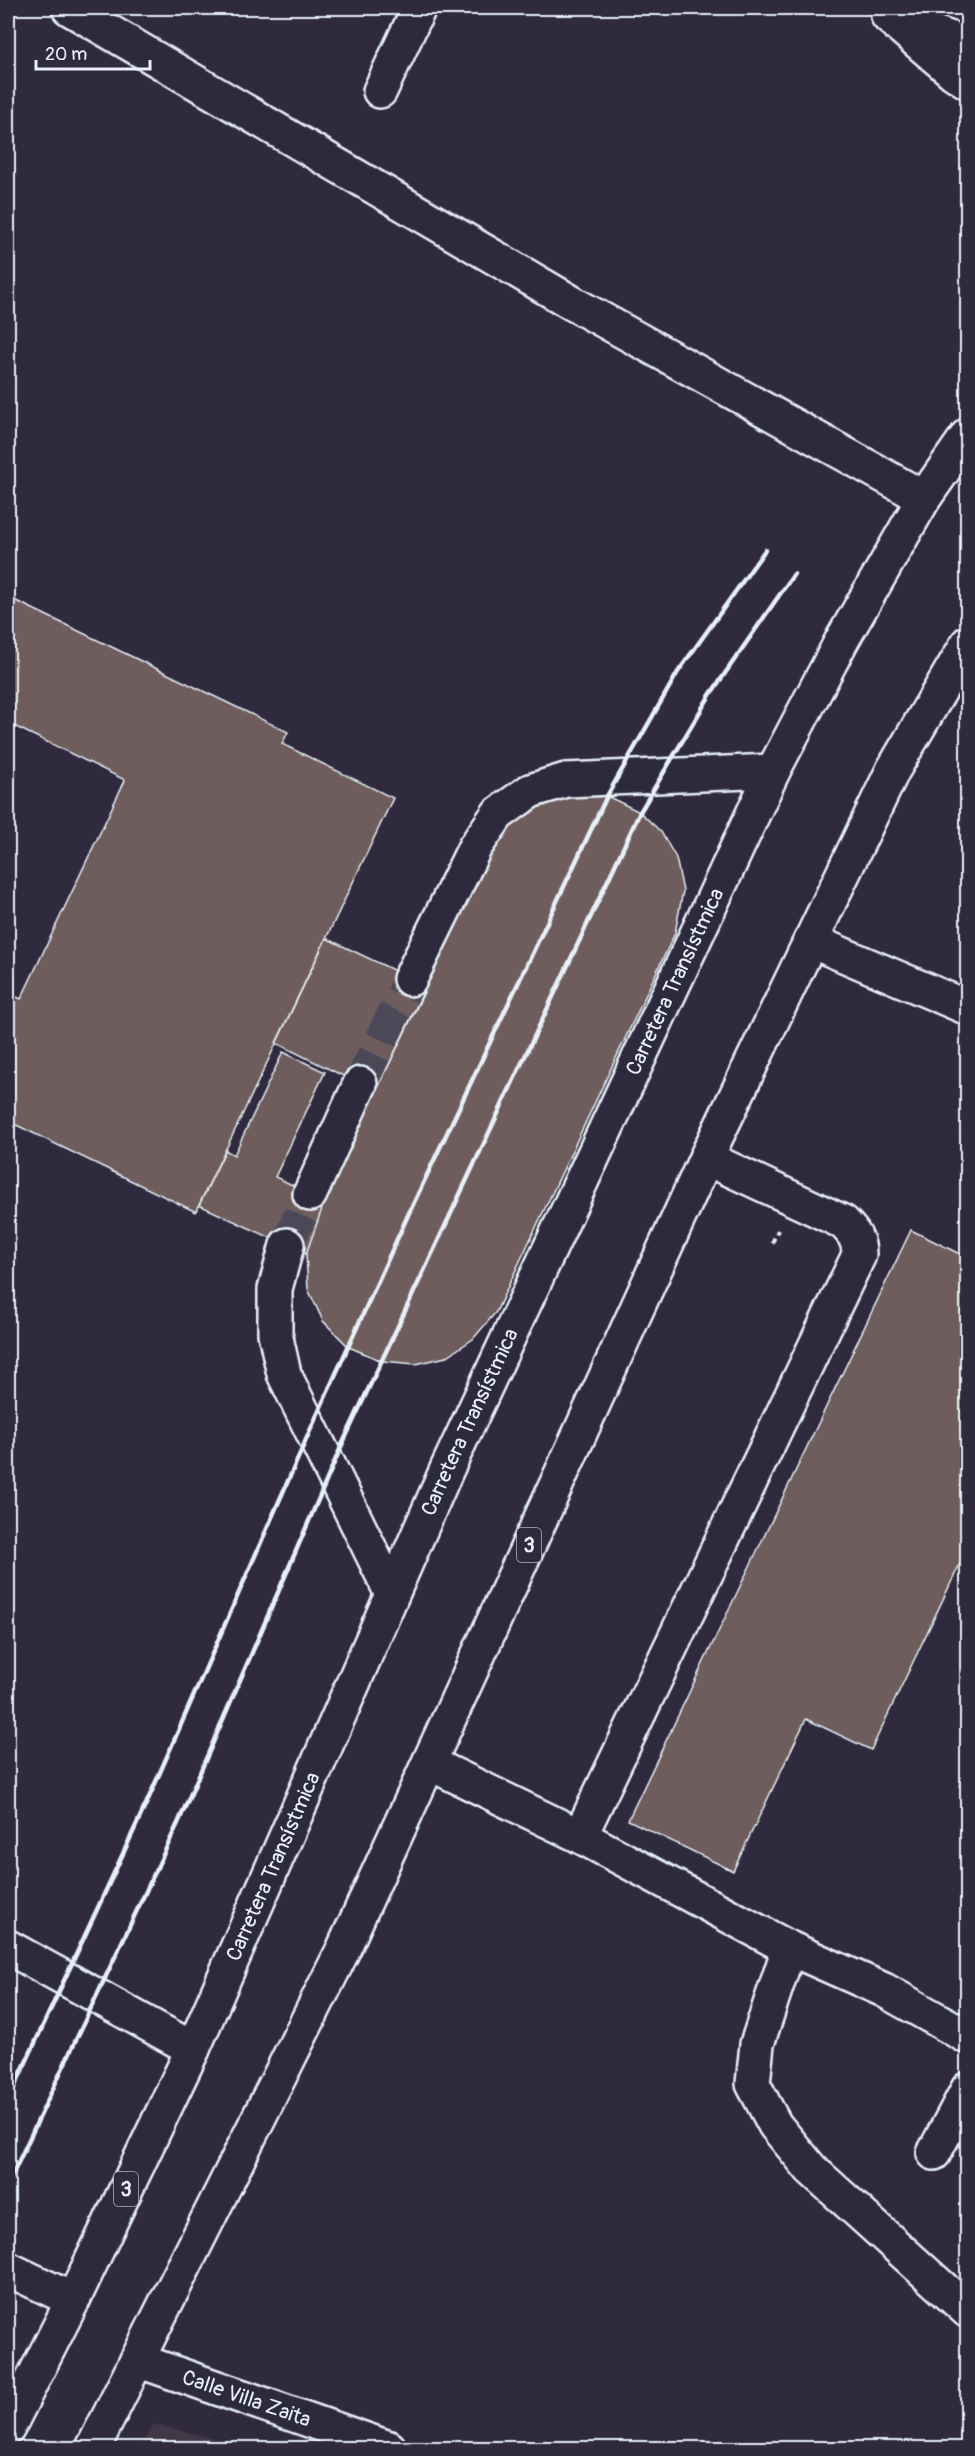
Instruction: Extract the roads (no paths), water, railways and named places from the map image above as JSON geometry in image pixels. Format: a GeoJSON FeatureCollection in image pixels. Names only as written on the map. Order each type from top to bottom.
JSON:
{"type":"FeatureCollection","features":[{"type":"Feature","properties":{"kind":"main road"},"geometry":{"type":"LineString","coordinates":[[69,8],[574,304],[924,498]]}},
{"type":"Feature","properties":{"kind":"main road"},"geometry":{"type":"LineString","coordinates":[[380,91],[419,8]]}},
{"type":"Feature","properties":{"kind":"main road"},"geometry":{"type":"LineString","coordinates":[[880,12],[968,45]]}},
{"type":"Feature","properties":{"kind":"main road"},"geometry":{"type":"LineString","coordinates":[[880,12],[968,82]]}},
{"type":"Feature","properties":{"kind":"main road","name":"Carretera Transístmica"},"geometry":{"type":"LineString","coordinates":[[8,2428],[73,2300],[193,2049],[391,1592],[773,771],[842,640],[924,498],[968,435]]}},
{"type":"Feature","properties":{"kind":"main road","name":"3"},"geometry":{"type":"LineString","coordinates":[[93,2448],[343,1950],[706,1158],[893,770],[968,643]]}},
{"type":"Feature","properties":{"kind":"main road"},"geometry":{"type":"LineString","coordinates":[[410,979],[475,847],[498,814],[530,790],[566,780],[773,771]]}},
{"type":"Feature","properties":{"kind":"main road"},"geometry":{"type":"LineString","coordinates":[[811,941],[968,1008]]}},
{"type":"Feature","properties":{"kind":"main road"},"geometry":{"type":"LineString","coordinates":[[310,1194],[360,1084]]}},
{"type":"Feature","properties":{"kind":"main road"},"geometry":{"type":"LineString","coordinates":[[580,1836],[859,1254],[856,1238],[843,1222],[706,1158]]}},
{"type":"Feature","properties":{"kind":"main road"},"geometry":{"type":"LineString","coordinates":[[287,1245],[275,1289],[275,1333],[284,1374],[391,1592]]}},
{"type":"Feature","properties":{"kind":"main road"},"geometry":{"type":"LineString","coordinates":[[429,1763],[580,1836],[789,1948],[884,1990],[968,2037]]}},
{"type":"Feature","properties":{"kind":"main road"},"geometry":{"type":"LineString","coordinates":[[8,1947],[193,2049]]}},
{"type":"Feature","properties":{"kind":"main road"},"geometry":{"type":"LineString","coordinates":[[789,1948],[757,2044],[753,2084],[775,2125],[811,2169],[968,2312]]}},
{"type":"Feature","properties":{"kind":"main road"},"geometry":{"type":"LineString","coordinates":[[934,2153],[968,2089]]}},
{"type":"Feature","properties":{"kind":"main road"},"geometry":{"type":"LineString","coordinates":[[8,2269],[73,2300]]}},
{"type":"Feature","properties":{"kind":"main road","name":"Calle Villa Zaita"},"geometry":{"type":"LineString","coordinates":[[137,2360],[389,2448]]}},
{"type":"Feature","properties":{"kind":"tunnel"},"geometry":{"type":"LineString","coordinates":[[360,1084],[410,979]]}},
{"type":"Feature","properties":{"kind":"tunnel"},"geometry":{"type":"LineString","coordinates":[[287,1245],[310,1194]]}},
{"type":"Feature","properties":{"kind":"railway"},"geometry":{"type":"LineString","coordinates":[[8,2101],[147,1802],[309,1433],[408,1215],[607,796],[678,672],[765,550]]}},
{"type":"Feature","properties":{"kind":"railway"},"geometry":{"type":"LineString","coordinates":[[8,2184],[179,1821],[341,1447],[640,812],[710,695],[794,574]]}}]}
